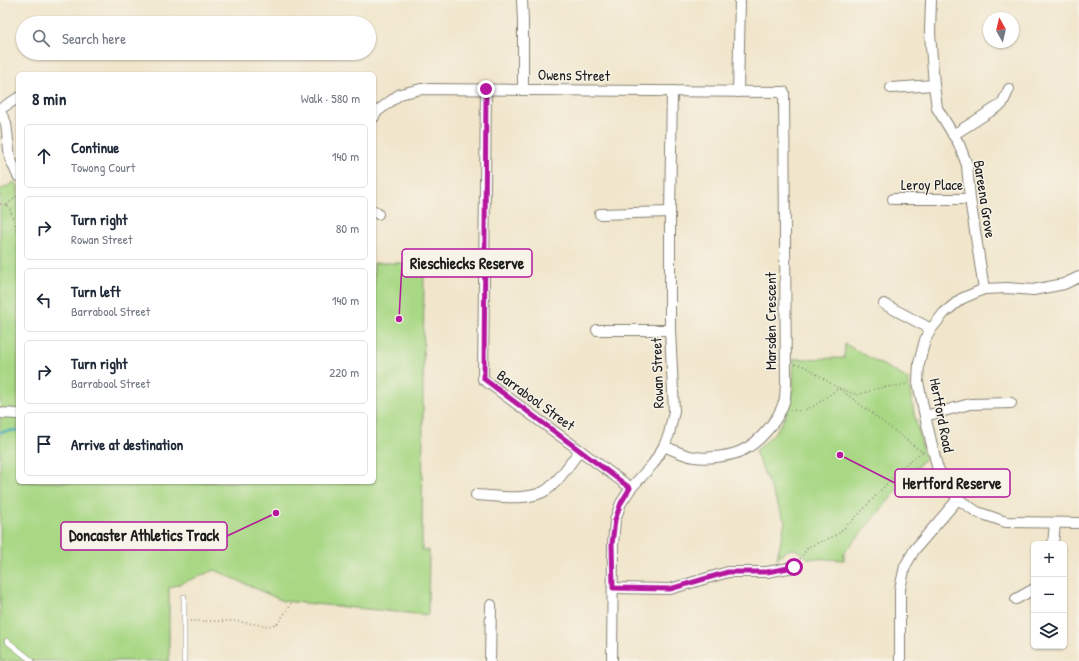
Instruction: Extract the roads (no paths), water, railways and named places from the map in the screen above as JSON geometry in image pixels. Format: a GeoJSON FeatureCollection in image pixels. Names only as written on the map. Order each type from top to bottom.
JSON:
{"type":"FeatureCollection","features":[{"type":"Feature","properties":{"kind":"street"},"geometry":{"type":"LineString","coordinates":[[522,0],[523,90]]}},
{"type":"Feature","properties":{"kind":"street"},"geometry":{"type":"LineString","coordinates":[[738,92],[740,0]]}},
{"type":"Feature","properties":{"kind":"street","name":"Bareena Grove"},"geometry":{"type":"LineString","coordinates":[[931,0],[930,33],[937,108],[959,144],[967,165],[970,199],[984,290]]}},
{"type":"Feature","properties":{"kind":"street"},"geometry":{"type":"LineString","coordinates":[[891,88],[934,85]]}},
{"type":"Feature","properties":{"kind":"street","name":"Owens Street"},"geometry":{"type":"LineString","coordinates":[[376,112],[400,94],[421,89],[784,92]]}},
{"type":"Feature","properties":{"kind":"street","name":"Barrabool Street"},"geometry":{"type":"LineString","coordinates":[[486,89],[484,379],[630,488]]}},
{"type":"Feature","properties":{"kind":"street"},"geometry":{"type":"LineString","coordinates":[[953,135],[1002,104],[1009,89]]}},
{"type":"Feature","properties":{"kind":"street","name":"Rowan Street"},"geometry":{"type":"LineString","coordinates":[[612,661],[612,544],[615,520],[621,503],[630,488],[653,464],[664,446],[669,434],[674,411],[670,330],[672,91]]}},
{"type":"Feature","properties":{"kind":"street","name":"Marsden Crescent"},"geometry":{"type":"LineString","coordinates":[[664,446],[680,453],[696,457],[721,456],[743,450],[758,440],[768,430],[784,402],[786,363],[784,92]]}},
{"type":"Feature","properties":{"kind":"street"},"geometry":{"type":"LineString","coordinates":[[0,109],[16,99]]}},
{"type":"Feature","properties":{"kind":"street"},"geometry":{"type":"LineString","coordinates":[[0,112],[6,123],[10,158],[16,172]]}},
{"type":"Feature","properties":{"kind":"street","name":"Leroy Place"},"geometry":{"type":"LineString","coordinates":[[893,199],[970,199]]}},
{"type":"Feature","properties":{"kind":"street"},"geometry":{"type":"LineString","coordinates":[[600,214],[670,212]]}},
{"type":"Feature","properties":{"kind":"street","name":"Hertford Road"},"geometry":{"type":"LineString","coordinates":[[1079,277],[1064,284],[1033,290],[1007,288],[984,290],[961,299],[944,313],[931,329],[925,340],[919,363],[918,382],[937,466],[946,484],[958,499],[977,512],[1006,522],[1055,524],[1079,523]]}},
{"type":"Feature","properties":{"kind":"street"},"geometry":{"type":"LineString","coordinates":[[884,304],[931,329]]}},
{"type":"Feature","properties":{"kind":"street"},"geometry":{"type":"LineString","coordinates":[[597,330],[670,330]]}},
{"type":"Feature","properties":{"kind":"street"},"geometry":{"type":"LineString","coordinates":[[925,416],[970,404],[1011,403]]}},
{"type":"Feature","properties":{"kind":"street"},"geometry":{"type":"LineString","coordinates":[[0,413],[16,414]]}},
{"type":"Feature","properties":{"kind":"street"},"geometry":{"type":"LineString","coordinates":[[476,495],[525,497],[544,492],[559,479],[580,450]]}},
{"type":"Feature","properties":{"kind":"street"},"geometry":{"type":"LineString","coordinates":[[900,661],[900,589],[905,566],[915,549],[958,499]]}},
{"type":"Feature","properties":{"kind":"street"},"geometry":{"type":"LineString","coordinates":[[1053,541],[1055,524]]}},
{"type":"Feature","properties":{"kind":"street"},"geometry":{"type":"LineString","coordinates":[[613,588],[670,589],[728,572],[767,572],[794,567]]}},
{"type":"Feature","properties":{"kind":"street"},"geometry":{"type":"LineString","coordinates":[[1016,599],[1031,591]]}},
{"type":"Feature","properties":{"kind":"street"},"geometry":{"type":"LineString","coordinates":[[490,661],[491,606]]}},
{"type":"Feature","properties":{"kind":"lane"},"geometry":{"type":"LineString","coordinates":[[184,597],[184,661]]}},
{"type":"Feature","properties":{"kind":"lane"},"geometry":{"type":"LineString","coordinates":[[7,641],[32,661]]}},
{"type":"Feature","properties":{"kind":"waterway"},"geometry":{"type":"LineString","coordinates":[[0,432],[16,430]]}},
{"type":"Feature","properties":{"kind":"place","name":"Rieschiecks Reserve"},"geometry":{"type":"Point","coordinates":[399,319]}},
{"type":"Feature","properties":{"kind":"place","name":"Hertford Reserve"},"geometry":{"type":"Point","coordinates":[840,455]}},
{"type":"Feature","properties":{"kind":"place","name":"Doncaster Athletics Track"},"geometry":{"type":"Point","coordinates":[276,513]}}]}
